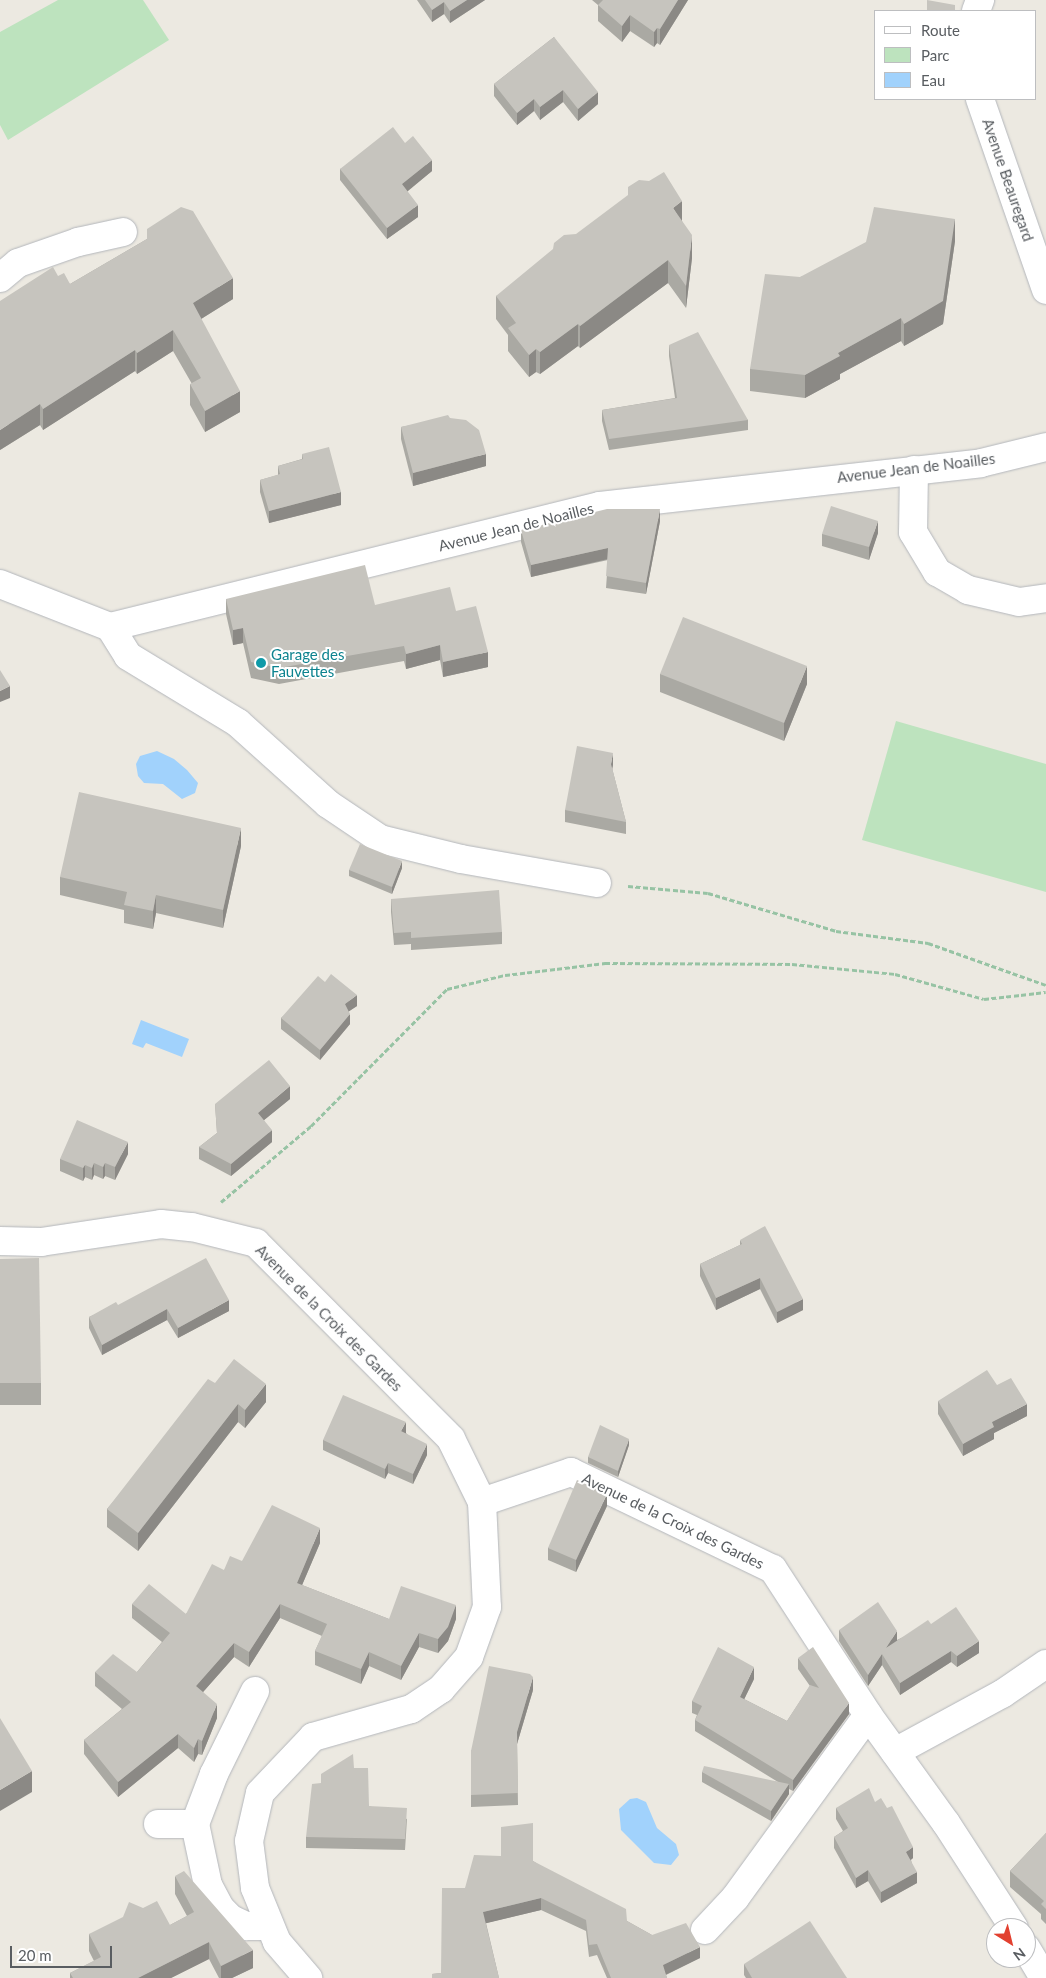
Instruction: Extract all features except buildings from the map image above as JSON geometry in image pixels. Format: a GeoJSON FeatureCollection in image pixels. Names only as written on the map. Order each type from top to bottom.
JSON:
{"type":"FeatureCollection","features":[{"type":"Feature","properties":{"kind":"street","name":"Avenue Beauregard"},"geometry":{"type":"LineString","coordinates":[[980,100],[1046,290]]}},
{"type":"Feature","properties":{"kind":"street"},"geometry":{"type":"LineString","coordinates":[[0,278],[18,263],[78,242],[124,232]]}},
{"type":"Feature","properties":{"kind":"street","name":"Avenue Jean de Noailles"},"geometry":{"type":"LineString","coordinates":[[110,628],[600,506],[982,462],[1046,447]]}},
{"type":"Feature","properties":{"kind":"street"},"geometry":{"type":"LineString","coordinates":[[914,470],[913,532],[936,572],[968,590],[1018,602],[1046,598]]}},
{"type":"Feature","properties":{"kind":"street"},"geometry":{"type":"LineString","coordinates":[[0,584],[110,628],[128,656],[238,723],[328,804],[380,839],[461,858],[597,883]]}},
{"type":"Feature","properties":{"kind":"street","name":"Avenue de la Croix des Gardes"},"geometry":{"type":"LineString","coordinates":[[0,1241],[41,1242],[161,1224],[192,1227],[256,1243],[451,1438],[482,1502],[572,1472],[773,1569],[868,1715],[946,1823],[1008,1918]]}},
{"type":"Feature","properties":{"kind":"street"},"geometry":{"type":"LineString","coordinates":[[308,1978],[277,1942],[255,1888],[249,1841],[260,1793],[313,1736],[411,1709],[442,1689],[469,1657],[487,1607],[482,1502]]}},
{"type":"Feature","properties":{"kind":"street"},"geometry":{"type":"LineString","coordinates":[[895,1752],[1002,1694],[1046,1664]]}},
{"type":"Feature","properties":{"kind":"street"},"geometry":{"type":"LineString","coordinates":[[255,1691],[214,1774],[195,1824],[208,1885],[220,1908],[232,1919],[246,1926],[269,1926]]}},
{"type":"Feature","properties":{"kind":"street"},"geometry":{"type":"LineString","coordinates":[[705,1930],[735,1898],[868,1715]]}},
{"type":"Feature","properties":{"kind":"street"},"geometry":{"type":"LineString","coordinates":[[158,1824],[195,1824]]}},
{"type":"Feature","properties":{"kind":"street"},"geometry":{"type":"LineString","coordinates":[[1036,1965],[1044,1978]]}},
{"type":"Feature","properties":{"kind":"path"},"geometry":{"type":"LineString","coordinates":[[597,883],[708,893],[836,931],[928,942],[1046,985]]}},
{"type":"Feature","properties":{"kind":"path"},"geometry":{"type":"LineString","coordinates":[[192,1227],[311,1126],[447,989],[505,975],[605,963],[792,964],[895,974],[984,999],[1046,992]]}},
{"type":"Feature","properties":{"kind":"green space"},"geometry":{"type":"Polygon","coordinates":[[[58,0],[143,0],[169,40],[8,140],[0,125],[0,32],[58,0]]]}},
{"type":"Feature","properties":{"kind":"green space"},"geometry":{"type":"Polygon","coordinates":[[[896,721],[1046,764],[1046,892],[862,840],[896,721]]]}},
{"type":"Feature","properties":{"kind":"water"},"geometry":{"type":"Polygon","coordinates":[[[157,751],[174,759],[187,770],[198,783],[195,793],[182,799],[163,784],[144,783],[138,776],[136,764],[140,756],[157,751]]]}},
{"type":"Feature","properties":{"kind":"water"},"geometry":{"type":"Polygon","coordinates":[[[141,1020],[189,1039],[182,1057],[146,1043],[143,1048],[132,1044],[141,1020]]]}},
{"type":"Feature","properties":{"kind":"water"},"geometry":{"type":"Polygon","coordinates":[[[637,1798],[646,1802],[657,1828],[676,1844],[679,1855],[671,1865],[654,1863],[621,1830],[619,1809],[630,1799],[637,1798]]]}},
{"type":"Feature","properties":{"kind":"place","name":"Garage des Fauvettes"},"geometry":{"type":"Point","coordinates":[261,663]}}]}
